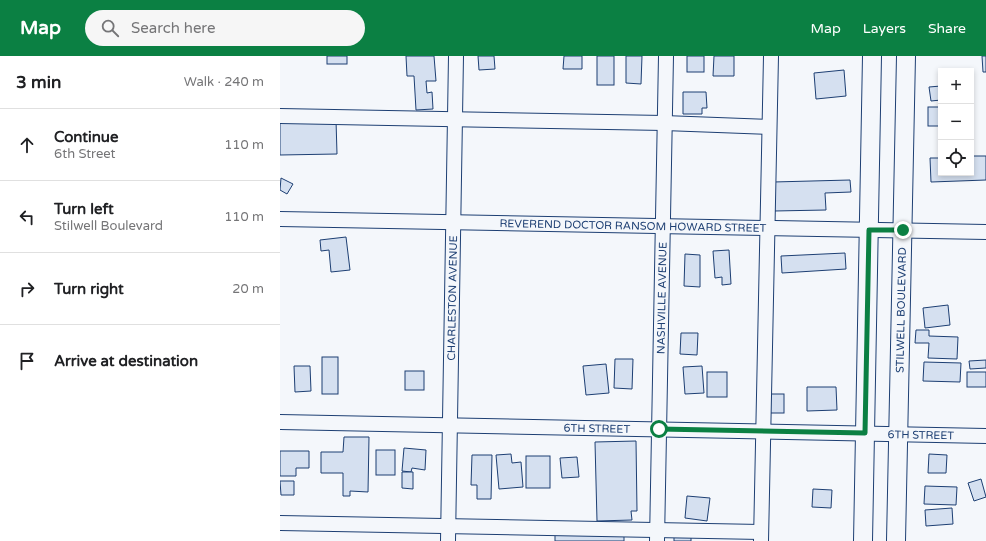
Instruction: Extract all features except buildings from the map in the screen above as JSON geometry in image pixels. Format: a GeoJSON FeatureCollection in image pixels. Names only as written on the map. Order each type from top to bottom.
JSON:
{"type":"FeatureCollection","features":[{"type":"Feature","properties":{"kind":"main road"},"geometry":{"type":"LineString","coordinates":[[863,541],[872,56]]}},
{"type":"Feature","properties":{"kind":"main road","name":"STILWELL BOULEVARD"},"geometry":{"type":"LineString","coordinates":[[896,541],[906,56]]}},
{"type":"Feature","properties":{"kind":"street","name":"CHARLESTON AVENUE"},"geometry":{"type":"LineString","coordinates":[[448,534],[456,56]]}},
{"type":"Feature","properties":{"kind":"street","name":"NASHVILLE AVENUE"},"geometry":{"type":"LineString","coordinates":[[657,536],[666,56]]}},
{"type":"Feature","properties":{"kind":"street"},"geometry":{"type":"LineString","coordinates":[[280,524],[448,534],[761,536],[771,56]]}},
{"type":"Feature","properties":{"kind":"street"},"geometry":{"type":"LineString","coordinates":[[280,116],[664,123],[769,127]]}},
{"type":"Feature","properties":{"kind":"street","name":"REVEREND DOCTOR RANSOM HOWARD STREET"},"geometry":{"type":"LineString","coordinates":[[280,219],[986,232]]}},
{"type":"Feature","properties":{"kind":"street","name":"6TH STREET"},"geometry":{"type":"LineString","coordinates":[[280,422],[986,436]]}},
{"type":"Feature","properties":{"kind":"route"},"geometry":{"type":"LineString","coordinates":[[659,429],[865,433],[869,230],[903,230]]}}]}
